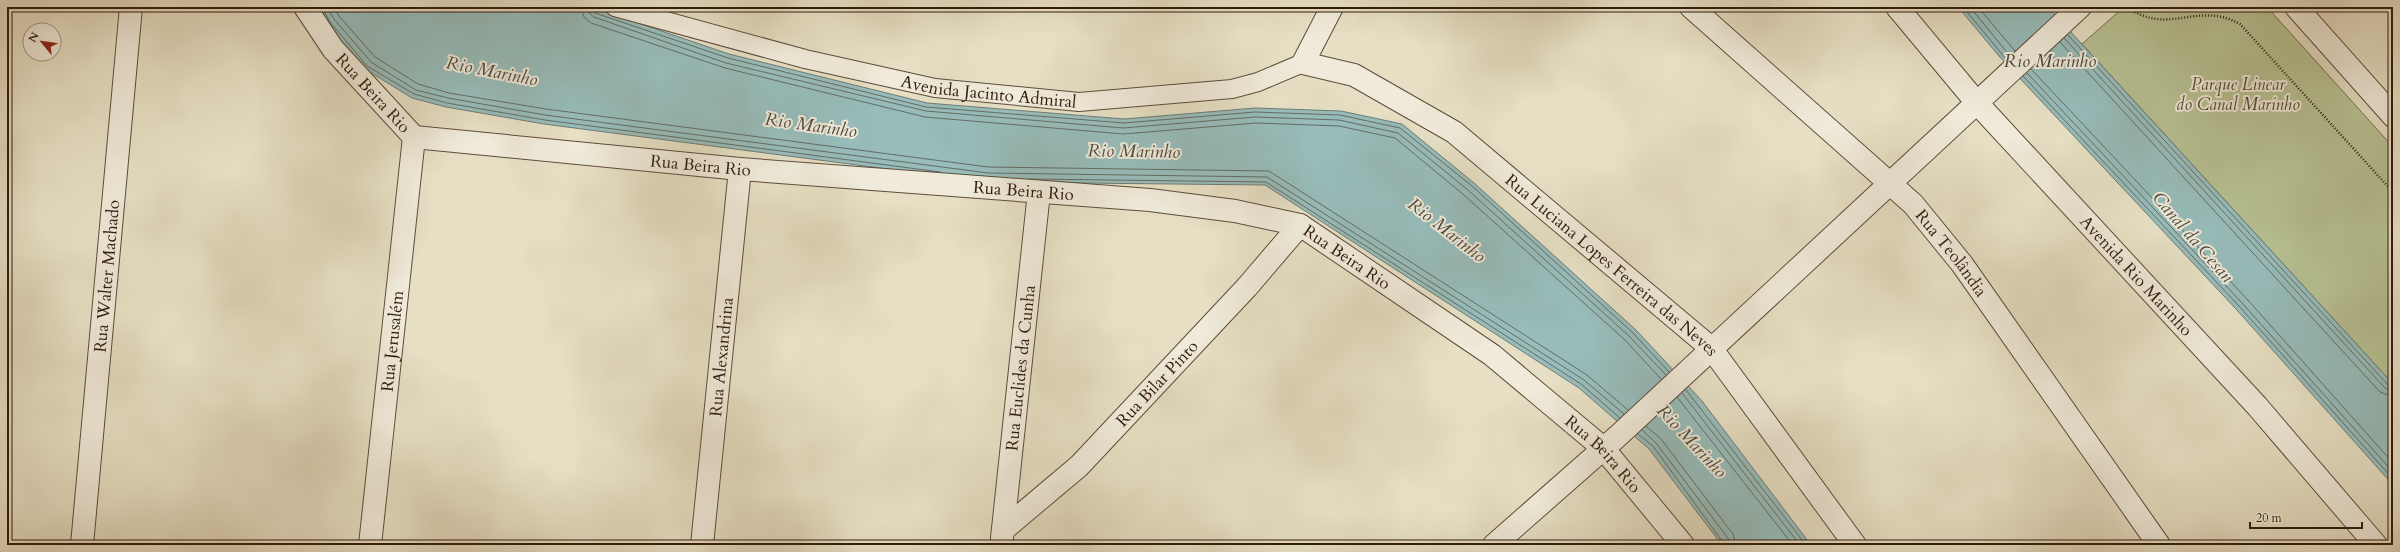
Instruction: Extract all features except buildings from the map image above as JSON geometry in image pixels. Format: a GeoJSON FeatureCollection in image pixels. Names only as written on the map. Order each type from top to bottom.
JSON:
{"type":"FeatureCollection","features":[{"type":"Feature","properties":{"kind":"street","name":"Rua Walter Machado"},"geometry":{"type":"LineString","coordinates":[[82,545],[131,7]]}},
{"type":"Feature","properties":{"kind":"street","name":"Rua Beira Rio"},"geometry":{"type":"LineString","coordinates":[[305,7],[333,49],[414,137],[740,169],[1150,200],[1236,211],[1300,225],[1492,355],[1611,442],[1683,545]]}},
{"type":"Feature","properties":{"kind":"street"},"geometry":{"type":"LineString","coordinates":[[1303,63],[1332,7]]}},
{"type":"Feature","properties":{"kind":"street","name":"Rua Teolândia"},"geometry":{"type":"LineString","coordinates":[[1691,7],[1913,204],[1962,264],[2159,545]]}},
{"type":"Feature","properties":{"kind":"street","name":"Avenida Rio Marinho"},"geometry":{"type":"LineString","coordinates":[[1897,7],[1977,103],[2257,406],[2376,545]]}},
{"type":"Feature","properties":{"kind":"street"},"geometry":{"type":"LineString","coordinates":[[2296,7],[2393,116]]}},
{"type":"Feature","properties":{"kind":"street"},"geometry":{"type":"LineString","coordinates":[[1494,545],[1611,442],[2074,13]]}},
{"type":"Feature","properties":{"kind":"street","name":"Rua Luciana Lopes Ferreira das Neves"},"geometry":{"type":"LineString","coordinates":[[1303,63],[1354,75],[1454,132],[1711,348],[1854,545]]}},
{"type":"Feature","properties":{"kind":"street","name":"Rua Jerusalém"},"geometry":{"type":"LineString","coordinates":[[370,545],[414,137]]}},
{"type":"Feature","properties":{"kind":"street","name":"Rua Alexandrina"},"geometry":{"type":"LineString","coordinates":[[702,545],[740,169]]}},
{"type":"Feature","properties":{"kind":"street","name":"Rua Euclides da Cunha"},"geometry":{"type":"LineString","coordinates":[[1002,538],[1039,192]]}},
{"type":"Feature","properties":{"kind":"street","name":"Rua Bilar Pinto"},"geometry":{"type":"LineString","coordinates":[[1002,538],[1079,466],[1247,287],[1300,225]]}},
{"type":"Feature","properties":{"kind":"lane","name":"Avenida Jacinto Admiral"},"geometry":{"type":"LineString","coordinates":[[615,7],[805,60],[935,88],[1079,102],[1232,89],[1258,82],[1303,63]]}},
{"type":"Feature","properties":{"kind":"path"},"geometry":{"type":"LineString","coordinates":[[2127,7],[2148,17],[2160,20],[2172,20],[2201,13],[2217,14],[2229,17],[2240,24],[2393,192]]}},
{"type":"Feature","properties":{"kind":"green space","name":"Parque Linear do Canal Marinho"},"geometry":{"type":"Polygon","coordinates":[[[2124,7],[2267,7],[2393,147],[2393,384],[2082,44],[2124,7]]]}},
{"type":"Feature","properties":{"kind":"water"},"geometry":{"type":"Polygon","coordinates":[[[317,7],[591,7],[729,54],[927,103],[1124,119],[1255,108],[1341,111],[1402,124],[1474,183],[1636,330],[1702,401],[1811,545],[1722,545],[1649,449],[1579,388],[1265,185],[987,182],[544,124],[446,107],[412,98],[365,69],[326,24],[317,7]]]}},
{"type":"Feature","properties":{"kind":"water","name":"Rio Marinho"},"geometry":{"type":"Polygon","coordinates":[[[1958,7],[2048,7],[2393,384],[2393,485],[2236,309],[1999,56],[1958,7]]]}},
{"type":"Feature","properties":{"kind":"water label","name":"Canal da Cesan"},"geometry":{"type":"Point","coordinates":[2193,237]}}]}
